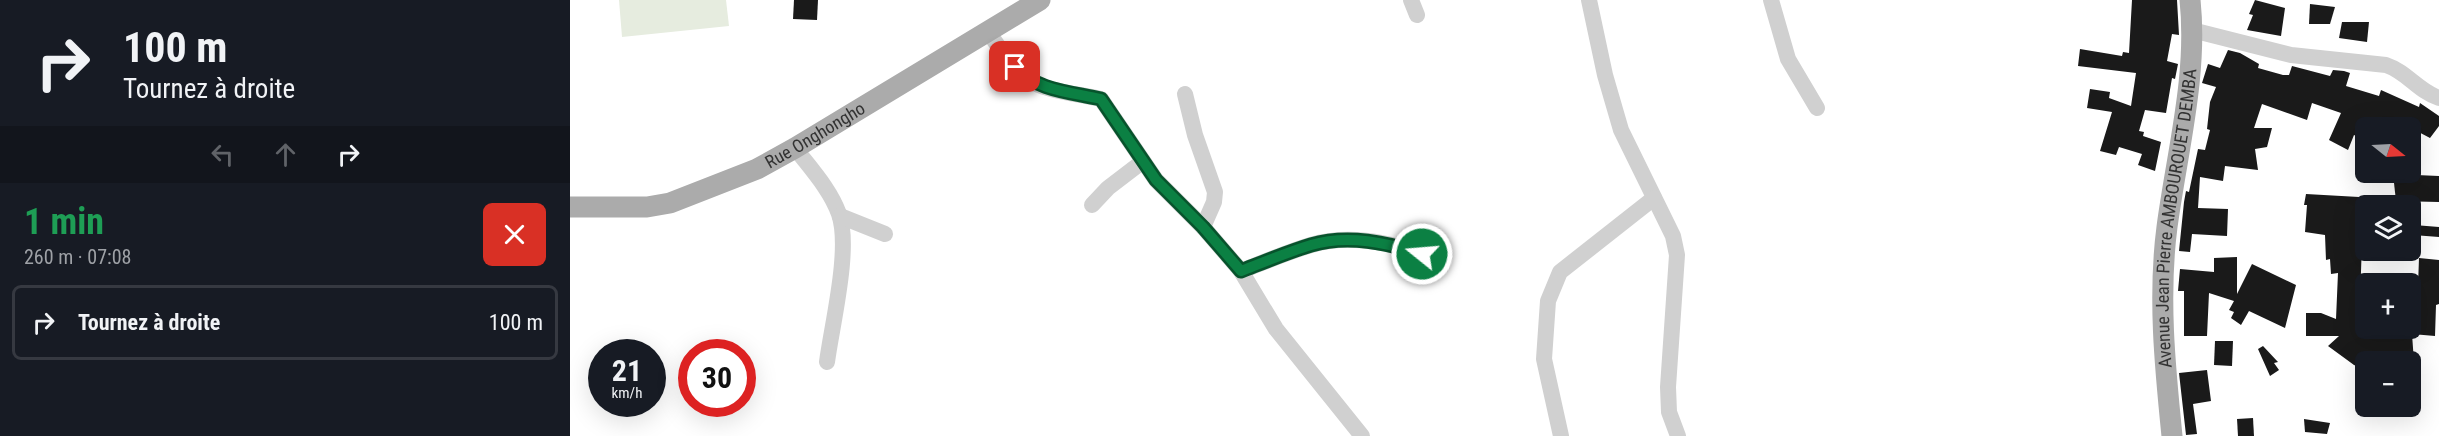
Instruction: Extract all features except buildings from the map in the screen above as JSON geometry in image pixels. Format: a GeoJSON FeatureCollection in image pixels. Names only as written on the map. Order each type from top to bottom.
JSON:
{"type":"FeatureCollection","features":[{"type":"Feature","properties":{"kind":"main road","name":"Rue Onghongho"},"geometry":{"type":"LineString","coordinates":[[570,207],[647,207],[670,203],[757,169],[1040,0]]}},
{"type":"Feature","properties":{"kind":"main road","name":"Avenue Jean Pierre AMBOUROUET DEMBA"},"geometry":{"type":"LineString","coordinates":[[2172,436],[2164,345],[2164,257],[2188,78],[2192,30],[2190,0]]}},
{"type":"Feature","properties":{"kind":"street"},"geometry":{"type":"LineString","coordinates":[[1588,0],[1605,75],[1621,130],[1673,236],[1677,255],[1668,387],[1669,412],[1678,436]]}},
{"type":"Feature","properties":{"kind":"street"},"geometry":{"type":"LineString","coordinates":[[1771,0],[1788,59],[1817,108]]}},
{"type":"Feature","properties":{"kind":"street"},"geometry":{"type":"LineString","coordinates":[[987,30],[1026,79],[1045,87],[1101,99],[1142,162],[1241,271],[1276,329],[1362,436]]}},
{"type":"Feature","properties":{"kind":"street"},"geometry":{"type":"LineString","coordinates":[[2192,30],[2291,55],[2386,65],[2398,69],[2418,88],[2439,98]]}},
{"type":"Feature","properties":{"kind":"street"},"geometry":{"type":"LineString","coordinates":[[1185,94],[1204,166],[1215,192],[1214,202],[1203,227]]}},
{"type":"Feature","properties":{"kind":"street"},"geometry":{"type":"LineString","coordinates":[[795,148],[825,186],[840,216],[841,269],[827,362]]}},
{"type":"Feature","properties":{"kind":"street"},"geometry":{"type":"LineString","coordinates":[[1092,205],[1108,188],[1142,162]]}},
{"type":"Feature","properties":{"kind":"street"},"geometry":{"type":"LineString","coordinates":[[1561,436],[1544,359],[1548,301],[1560,273],[1654,198]]}},
{"type":"Feature","properties":{"kind":"street"},"geometry":{"type":"LineString","coordinates":[[840,216],[885,234]]}},
{"type":"Feature","properties":{"kind":"street"},"geometry":{"type":"LineString","coordinates":[[1241,271],[1314,244],[1355,240],[1390,243],[1422,254]]}},
{"type":"Feature","properties":{"kind":"shaded area"},"geometry":{"type":"Polygon","coordinates":[[[619,0],[726,0],[729,26],[622,37],[619,0]]]}},
{"type":"Feature","properties":{"kind":"route"},"geometry":{"type":"LineString","coordinates":[[1015,67],[1026,79],[1045,87],[1101,99],[1156,180],[1203,227],[1241,271],[1314,244],[1355,240],[1390,243],[1422,254]]}}]}
